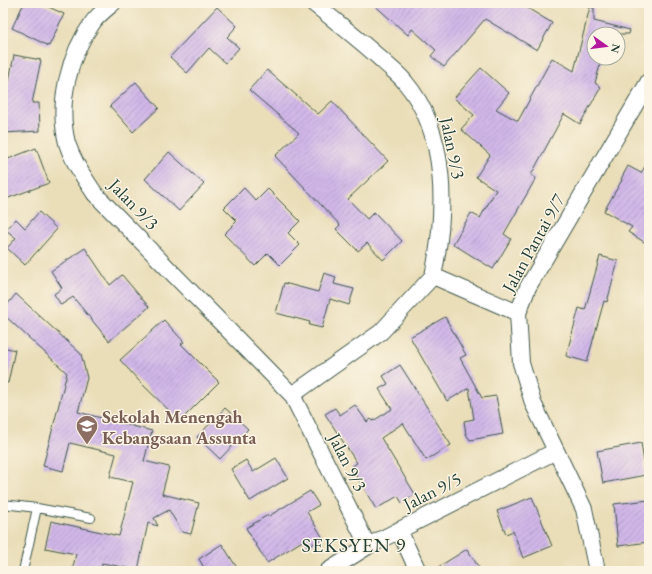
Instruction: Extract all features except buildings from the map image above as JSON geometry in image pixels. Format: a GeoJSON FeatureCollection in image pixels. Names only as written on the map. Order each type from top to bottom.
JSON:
{"type":"FeatureCollection","features":[{"type":"Feature","properties":{"kind":"street","name":"Jalan 9/3"},"geometry":{"type":"LineString","coordinates":[[113,3],[93,22],[78,48],[71,68],[66,90],[63,118],[67,143],[76,166],[95,194],[292,395],[368,546]]}},
{"type":"Feature","properties":{"kind":"street","name":"Jalan 9/3"},"geometry":{"type":"LineString","coordinates":[[292,395],[381,332],[433,276],[439,250],[442,194],[440,172],[434,141],[426,116],[417,98],[405,81],[370,49],[313,3]]}},
{"type":"Feature","properties":{"kind":"street","name":"Jalan Pantai 9/7"},"geometry":{"type":"LineString","coordinates":[[597,571],[584,509],[533,403],[521,363],[518,313],[528,287],[649,82]]}},
{"type":"Feature","properties":{"kind":"street"},"geometry":{"type":"LineString","coordinates":[[433,276],[518,313]]}},
{"type":"Feature","properties":{"kind":"street","name":"Jalan 9/5"},"geometry":{"type":"LineString","coordinates":[[328,571],[368,546],[556,451]]}},
{"type":"Feature","properties":{"kind":"street"},"geometry":{"type":"LineString","coordinates":[[399,530],[418,571]]}},
{"type":"Feature","properties":{"kind":"lane"},"geometry":{"type":"LineString","coordinates":[[3,504],[37,508],[91,518]]}},
{"type":"Feature","properties":{"kind":"lane"},"geometry":{"type":"LineString","coordinates":[[23,571],[37,508]]}},
{"type":"Feature","properties":{"kind":"path"},"geometry":{"type":"LineString","coordinates":[[644,3],[649,6]]}},
{"type":"Feature","properties":{"kind":"place","name":"Sekolah Menengah Kebangsaan Assunta"},"geometry":{"type":"Point","coordinates":[87,446]}},
{"type":"Feature","properties":{"kind":"district","name":"SEKSYEN 9"},"geometry":{"type":"Point","coordinates":[354,545]}}]}
